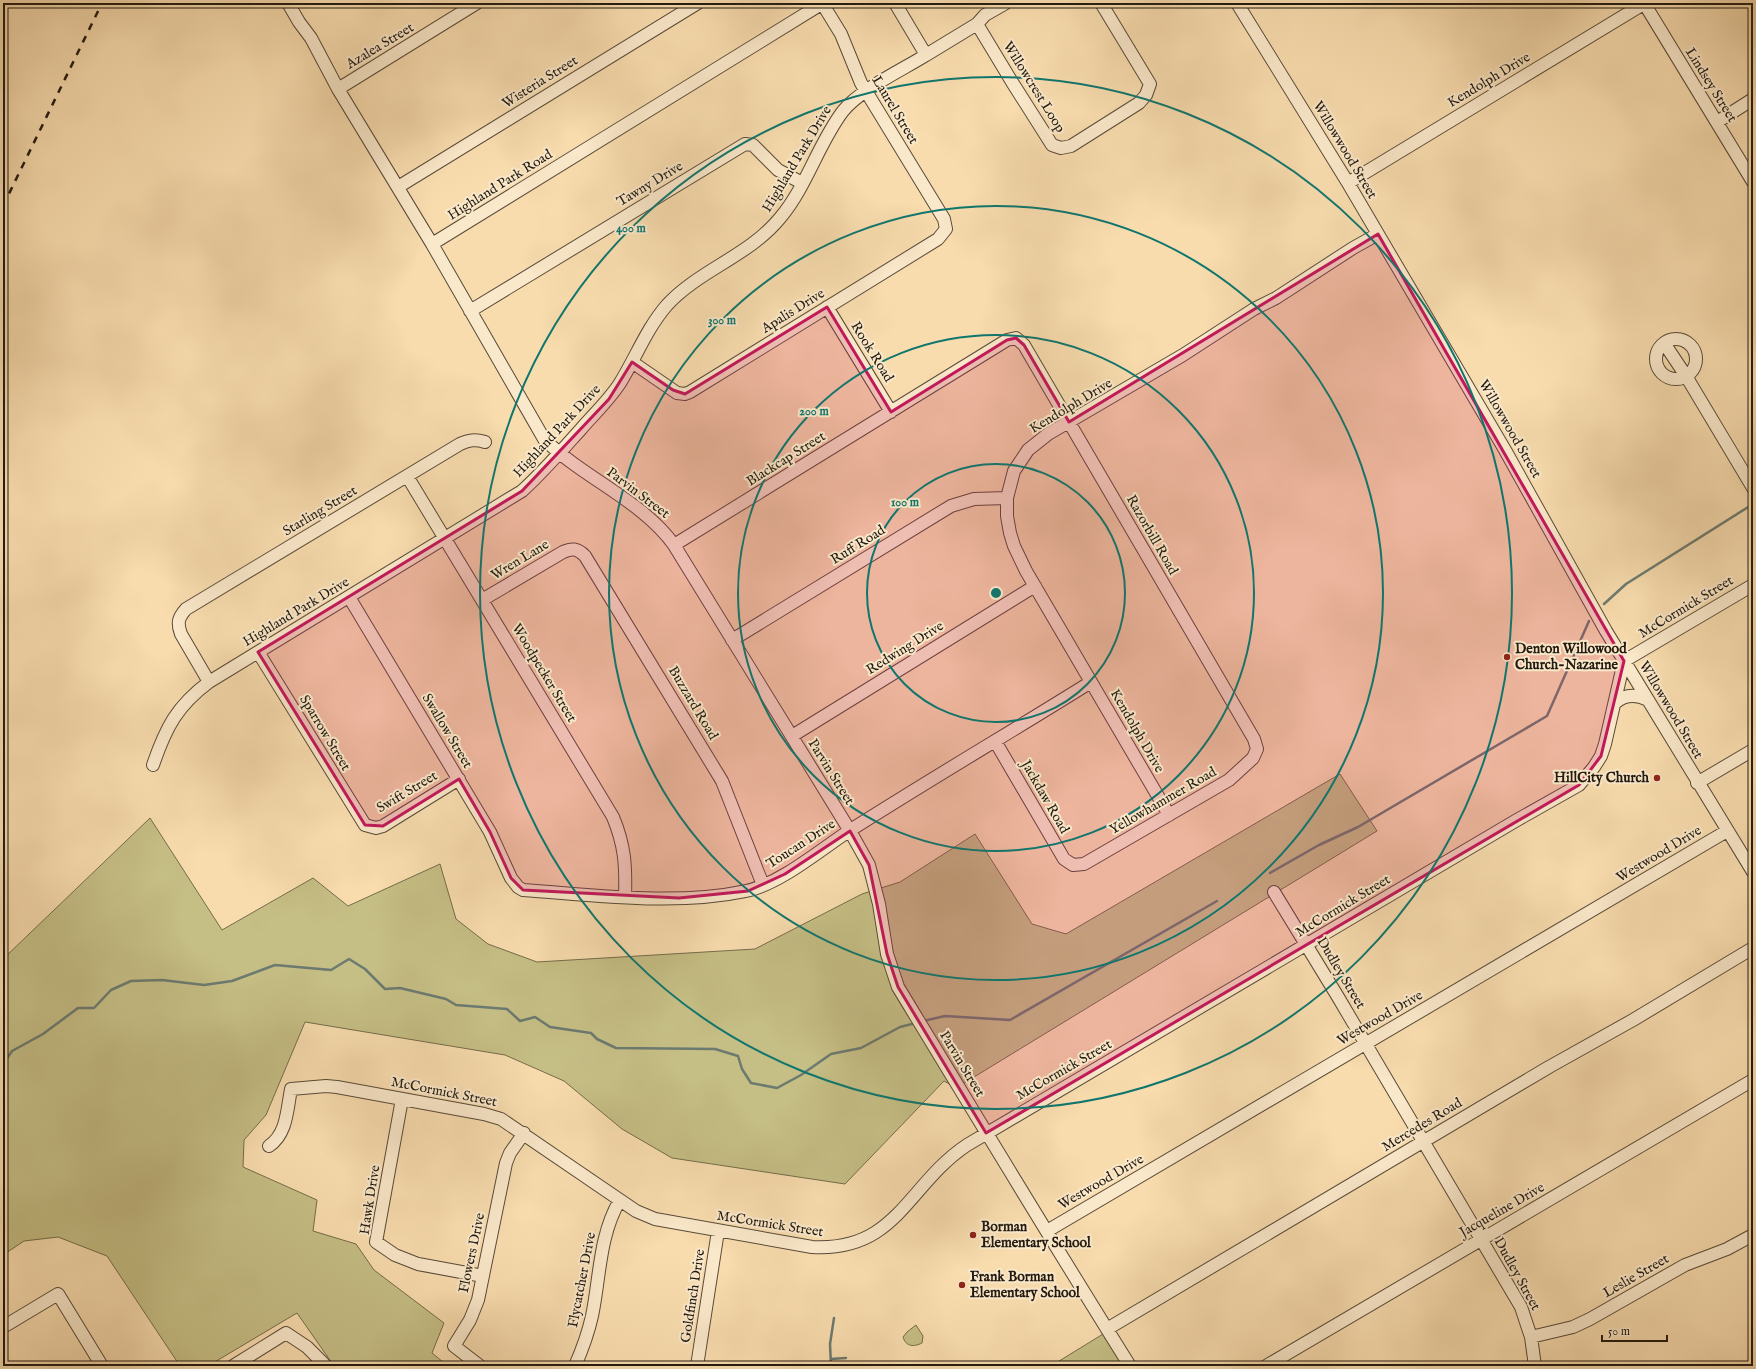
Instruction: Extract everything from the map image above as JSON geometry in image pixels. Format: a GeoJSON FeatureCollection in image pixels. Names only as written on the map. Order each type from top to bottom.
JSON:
{"type":"FeatureCollection","features":[{"type":"Feature","properties":{"kind":"street"},"geometry":{"type":"LineString","coordinates":[[288,3],[299,22],[311,38],[338,89],[432,244]]}},
{"type":"Feature","properties":{"kind":"street","name":"Azalea Street"},"geometry":{"type":"LineString","coordinates":[[338,89],[477,3]]}},
{"type":"Feature","properties":{"kind":"street","name":"Wisteria Street"},"geometry":{"type":"LineString","coordinates":[[398,187],[698,3]]}},
{"type":"Feature","properties":{"kind":"street","name":"Laurel Street"},"geometry":{"type":"LineString","coordinates":[[822,3],[841,34],[853,68],[944,219],[946,229]]}},
{"type":"Feature","properties":{"kind":"street","name":"Highland Park Road"},"geometry":{"type":"LineString","coordinates":[[432,244],[822,3]]}},
{"type":"Feature","properties":{"kind":"street"},"geometry":{"type":"LineString","coordinates":[[895,3],[926,55],[977,24],[985,15],[1006,3]]}},
{"type":"Feature","properties":{"kind":"street","name":"Willowcrest Loop"},"geometry":{"type":"LineString","coordinates":[[977,24],[1052,145],[1064,148],[1072,146],[1140,103],[1146,95],[1150,84],[1102,3]]}},
{"type":"Feature","properties":{"kind":"street","name":"Willowwood Street"},"geometry":{"type":"LineString","coordinates":[[1237,3],[1348,183],[1505,450],[1606,631],[1697,783],[1753,872]]}},
{"type":"Feature","properties":{"kind":"street","name":"Kendolph Drive"},"geometry":{"type":"LineString","coordinates":[[1348,183],[1645,3]]}},
{"type":"Feature","properties":{"kind":"street","name":"Lindsey Street"},"geometry":{"type":"LineString","coordinates":[[1645,3],[1753,182]]}},
{"type":"Feature","properties":{"kind":"street","name":"Highland Park Drive"},"geometry":{"type":"LineString","coordinates":[[153,765],[162,740],[172,720],[182,705],[209,682],[522,491],[559,454],[609,399],[657,319],[668,305],[691,284],[739,254],[768,231],[791,203],[835,123],[853,101],[866,91],[926,55]]}},
{"type":"Feature","properties":{"kind":"street"},"geometry":{"type":"LineString","coordinates":[[1717,122],[1753,99]]}},
{"type":"Feature","properties":{"kind":"street","name":"Tawny Drive"},"geometry":{"type":"LineString","coordinates":[[470,311],[745,144],[753,145],[778,170],[802,184]]}},
{"type":"Feature","properties":{"kind":"street","name":"Apalis Drive"},"geometry":{"type":"LineString","coordinates":[[632,362],[664,382],[673,390],[681,394],[686,394],[938,239],[946,229]]}},
{"type":"Feature","properties":{"kind":"street","name":"Kendolph Drive"},"geometry":{"type":"LineString","coordinates":[[1169,815],[1020,559],[1010,533],[1007,516],[1007,498],[1014,471],[1028,450],[1048,434],[1177,359],[1254,308],[1276,298],[1347,252],[1378,234]]}},
{"type":"Feature","properties":{"kind":"street","name":"Parvin Street"},"geometry":{"type":"LineString","coordinates":[[432,244],[534,424],[544,439],[559,454],[650,518],[665,532],[674,545],[850,831],[869,865],[879,904],[887,954],[898,987],[1016,1184],[1047,1231],[1130,1366]]}},
{"type":"Feature","properties":{"kind":"street","name":"Rook Road"},"geometry":{"type":"LineString","coordinates":[[827,308],[891,412]]}},
{"type":"Feature","properties":{"kind":"street","name":"Razorbill Road"},"geometry":{"type":"LineString","coordinates":[[1016,338],[1024,345],[1254,739],[1257,749]]}},
{"type":"Feature","properties":{"kind":"street","name":"Blackcap Street"},"geometry":{"type":"LineString","coordinates":[[674,545],[1007,340],[1016,338]]}},
{"type":"Feature","properties":{"kind":"street"},"geometry":{"type":"LineString","coordinates":[[1676,339],[1683,340],[1693,349],[1696,356],[1695,363],[1693,369],[1686,376],[1676,379],[1670,378],[1660,371],[1656,359],[1660,347],[1664,342],[1676,339]]}},
{"type":"Feature","properties":{"kind":"street"},"geometry":{"type":"LineString","coordinates":[[1664,342],[1753,488]]}},
{"type":"Feature","properties":{"kind":"street","name":"Starling Street"},"geometry":{"type":"LineString","coordinates":[[209,682],[178,627],[178,621],[186,610],[460,444],[469,440],[485,442]]}},
{"type":"Feature","properties":{"kind":"street","name":"Woodpecker Street"},"geometry":{"type":"LineString","coordinates":[[407,476],[613,817],[620,834],[624,852],[626,872],[624,896]]}},
{"type":"Feature","properties":{"kind":"street","name":"Ruff Road"},"geometry":{"type":"LineString","coordinates":[[732,640],[951,506],[974,498],[1007,498]]}},
{"type":"Feature","properties":{"kind":"street","name":"Wren Lane"},"geometry":{"type":"LineString","coordinates":[[482,600],[563,552],[576,549]]}},
{"type":"Feature","properties":{"kind":"street","name":"Buzzard Road"},"geometry":{"type":"LineString","coordinates":[[576,549],[585,556],[711,762],[730,800],[763,885]]}},
{"type":"Feature","properties":{"kind":"street","name":"McCormick Street"},"geometry":{"type":"LineString","coordinates":[[269,1146],[275,1142],[283,1130],[290,1089],[326,1086],[491,1115],[505,1121],[524,1133],[636,1211],[650,1217],[718,1231],[812,1247],[838,1247],[857,1242],[882,1229],[950,1157],[986,1133],[1579,785],[1601,756],[1615,703],[1624,660],[1753,585]]}},
{"type":"Feature","properties":{"kind":"street","name":"Redwing Drive"},"geometry":{"type":"LineString","coordinates":[[792,736],[1035,586]]}},
{"type":"Feature","properties":{"kind":"street","name":"Swallow Street"},"geometry":{"type":"LineString","coordinates":[[349,597],[459,778],[490,832],[514,883]]}},
{"type":"Feature","properties":{"kind":"street","name":"Sparrow Street"},"geometry":{"type":"LineString","coordinates":[[258,652],[361,820],[365,825],[370,827]]}},
{"type":"Feature","properties":{"kind":"street","name":"Toucan Drive"},"geometry":{"type":"LineString","coordinates":[[514,883],[523,890],[679,898],[748,891],[785,874],[850,831],[1091,682]]}},
{"type":"Feature","properties":{"kind":"street"},"geometry":{"type":"LineString","coordinates":[[1615,703],[1623,697],[1632,695],[1648,700]]}},
{"type":"Feature","properties":{"kind":"street","name":"Jackdaw Road"},"geometry":{"type":"LineString","coordinates":[[995,741],[1064,859],[1073,865]]}},
{"type":"Feature","properties":{"kind":"street","name":"Yellowhammer Road"},"geometry":{"type":"LineString","coordinates":[[1073,865],[1084,864],[1229,780],[1253,758],[1257,749]]}},
{"type":"Feature","properties":{"kind":"street"},"geometry":{"type":"LineString","coordinates":[[1697,783],[1753,750]]}},
{"type":"Feature","properties":{"kind":"street","name":"Swift Street"},"geometry":{"type":"LineString","coordinates":[[370,827],[383,826],[459,778]]}},
{"type":"Feature","properties":{"kind":"street","name":"Westwood Drive"},"geometry":{"type":"LineString","coordinates":[[1047,1231],[1294,1087],[1364,1043],[1418,1014],[1727,831]]}},
{"type":"Feature","properties":{"kind":"street","name":"Dudley Street"},"geometry":{"type":"LineString","coordinates":[[1274,892],[1521,1307],[1531,1336],[1534,1366]]}},
{"type":"Feature","properties":{"kind":"street","name":"Mercedes Road"},"geometry":{"type":"LineString","coordinates":[[1107,1329],[1753,948]]}},
{"type":"Feature","properties":{"kind":"street","name":"Jacqueline Drive"},"geometry":{"type":"LineString","coordinates":[[1266,1366],[1753,1080]]}},
{"type":"Feature","properties":{"kind":"street","name":"Hawk Drive"},"geometry":{"type":"LineString","coordinates":[[402,1099],[376,1242],[395,1255],[418,1264],[483,1276]]}},
{"type":"Feature","properties":{"kind":"street","name":"Flowers Drive"},"geometry":{"type":"LineString","coordinates":[[480,1366],[454,1346],[475,1310],[506,1163],[510,1153],[524,1133]]}},
{"type":"Feature","properties":{"kind":"street","name":"Flycatcher Drive"},"geometry":{"type":"LineString","coordinates":[[575,1366],[586,1340],[592,1316],[609,1220],[620,1200]]}},
{"type":"Feature","properties":{"kind":"street","name":"Goldfinch Drive"},"geometry":{"type":"LineString","coordinates":[[697,1366],[718,1231]]}},
{"type":"Feature","properties":{"kind":"street","name":"Leslie Street"},"geometry":{"type":"LineString","coordinates":[[1531,1336],[1573,1327],[1590,1319],[1684,1265],[1727,1249],[1753,1235]]}},
{"type":"Feature","properties":{"kind":"street"},"geometry":{"type":"LineString","coordinates":[[3,1327],[58,1294],[102,1366]]}},
{"type":"Feature","properties":{"kind":"street"},"geometry":{"type":"LineString","coordinates":[[232,1366],[286,1333],[307,1347],[326,1366]]}},
{"type":"Feature","properties":{"kind":"highlighted area"},"geometry":{"type":"Polygon","coordinates":[[[1378,234],[1624,661],[1601,756],[1579,785],[986,1133],[898,987],[887,954],[869,865],[850,831],[785,874],[748,891],[679,898],[523,890],[511,878],[490,832],[459,779],[383,826],[365,825],[258,652],[522,491],[609,399],[632,362],[673,390],[685,394],[827,307],[891,412],[1007,340],[1016,338],[1024,345],[1069,422],[1378,234]]]}},
{"type":"Feature","properties":{"kind":"shaded area"},"geometry":{"type":"Polygon","coordinates":[[[1340,774],[1377,831],[956,1088],[944,1081],[845,1184],[672,1158],[622,1129],[564,1081],[505,1055],[305,1022],[266,1115],[244,1140],[243,1167],[317,1200],[313,1231],[356,1244],[374,1270],[444,1323],[432,1353],[448,1366],[334,1366],[297,1313],[208,1366],[180,1366],[107,1256],[58,1237],[24,1241],[3,1255],[3,959],[150,818],[222,930],[313,878],[348,906],[440,864],[456,919],[488,944],[537,962],[755,949],[862,894],[900,882],[975,834],[1032,924],[1066,934],[1340,774]]]}},
{"type":"Feature","properties":{"kind":"shaded area"},"geometry":{"type":"Polygon","coordinates":[[[916,1325],[923,1336],[922,1343],[916,1345],[908,1344],[903,1337],[916,1325]]]}},
{"type":"Feature","properties":{"kind":"shaded area"},"geometry":{"type":"Polygon","coordinates":[[[1108,1331],[1129,1366],[1051,1366],[1108,1331]]]}},
{"type":"Feature","properties":{"kind":"waterway"},"geometry":{"type":"LineString","coordinates":[[1604,604],[1626,584],[1753,504]]}},
{"type":"Feature","properties":{"kind":"waterway"},"geometry":{"type":"LineString","coordinates":[[1270,873],[1319,845],[1358,827],[1547,716],[1589,621]]}},
{"type":"Feature","properties":{"kind":"waterway"},"geometry":{"type":"LineString","coordinates":[[923,1021],[945,1016],[1010,1020],[1217,901]]}},
{"type":"Feature","properties":{"kind":"waterway"},"geometry":{"type":"LineString","coordinates":[[3,1064],[12,1051],[43,1034],[78,1008],[94,1008],[111,990],[131,981],[162,980],[204,985],[232,981],[275,965],[331,970],[349,959],[365,969],[385,989],[400,988],[446,999],[456,1005],[507,1009],[520,1021],[535,1017],[550,1027],[591,1033],[597,1039],[616,1048],[715,1049],[738,1056],[742,1069],[751,1083],[777,1088],[801,1075],[831,1054],[861,1048],[900,1027],[916,1023]]}},
{"type":"Feature","properties":{"kind":"waterway"},"geometry":{"type":"LineString","coordinates":[[831,1366],[830,1344],[834,1318]]}},
{"type":"Feature","properties":{"kind":"waterway"},"geometry":{"type":"LineString","coordinates":[[831,1359],[846,1358]]}},
{"type":"Feature","properties":{"kind":"railway"},"geometry":{"type":"LineString","coordinates":[[3,206],[102,3]]}},
{"type":"Feature","properties":{"kind":"place","name":"Denton Willowood Church-Nazarine"},"geometry":{"type":"Point","coordinates":[1507,657]}},
{"type":"Feature","properties":{"kind":"place","name":"HillCity Church"},"geometry":{"type":"Point","coordinates":[1657,778]}},
{"type":"Feature","properties":{"kind":"place","name":"Borman Elementary School"},"geometry":{"type":"Point","coordinates":[973,1235]}},
{"type":"Feature","properties":{"kind":"place","name":"Frank Borman Elementary School"},"geometry":{"type":"Point","coordinates":[962,1285]}}]}
